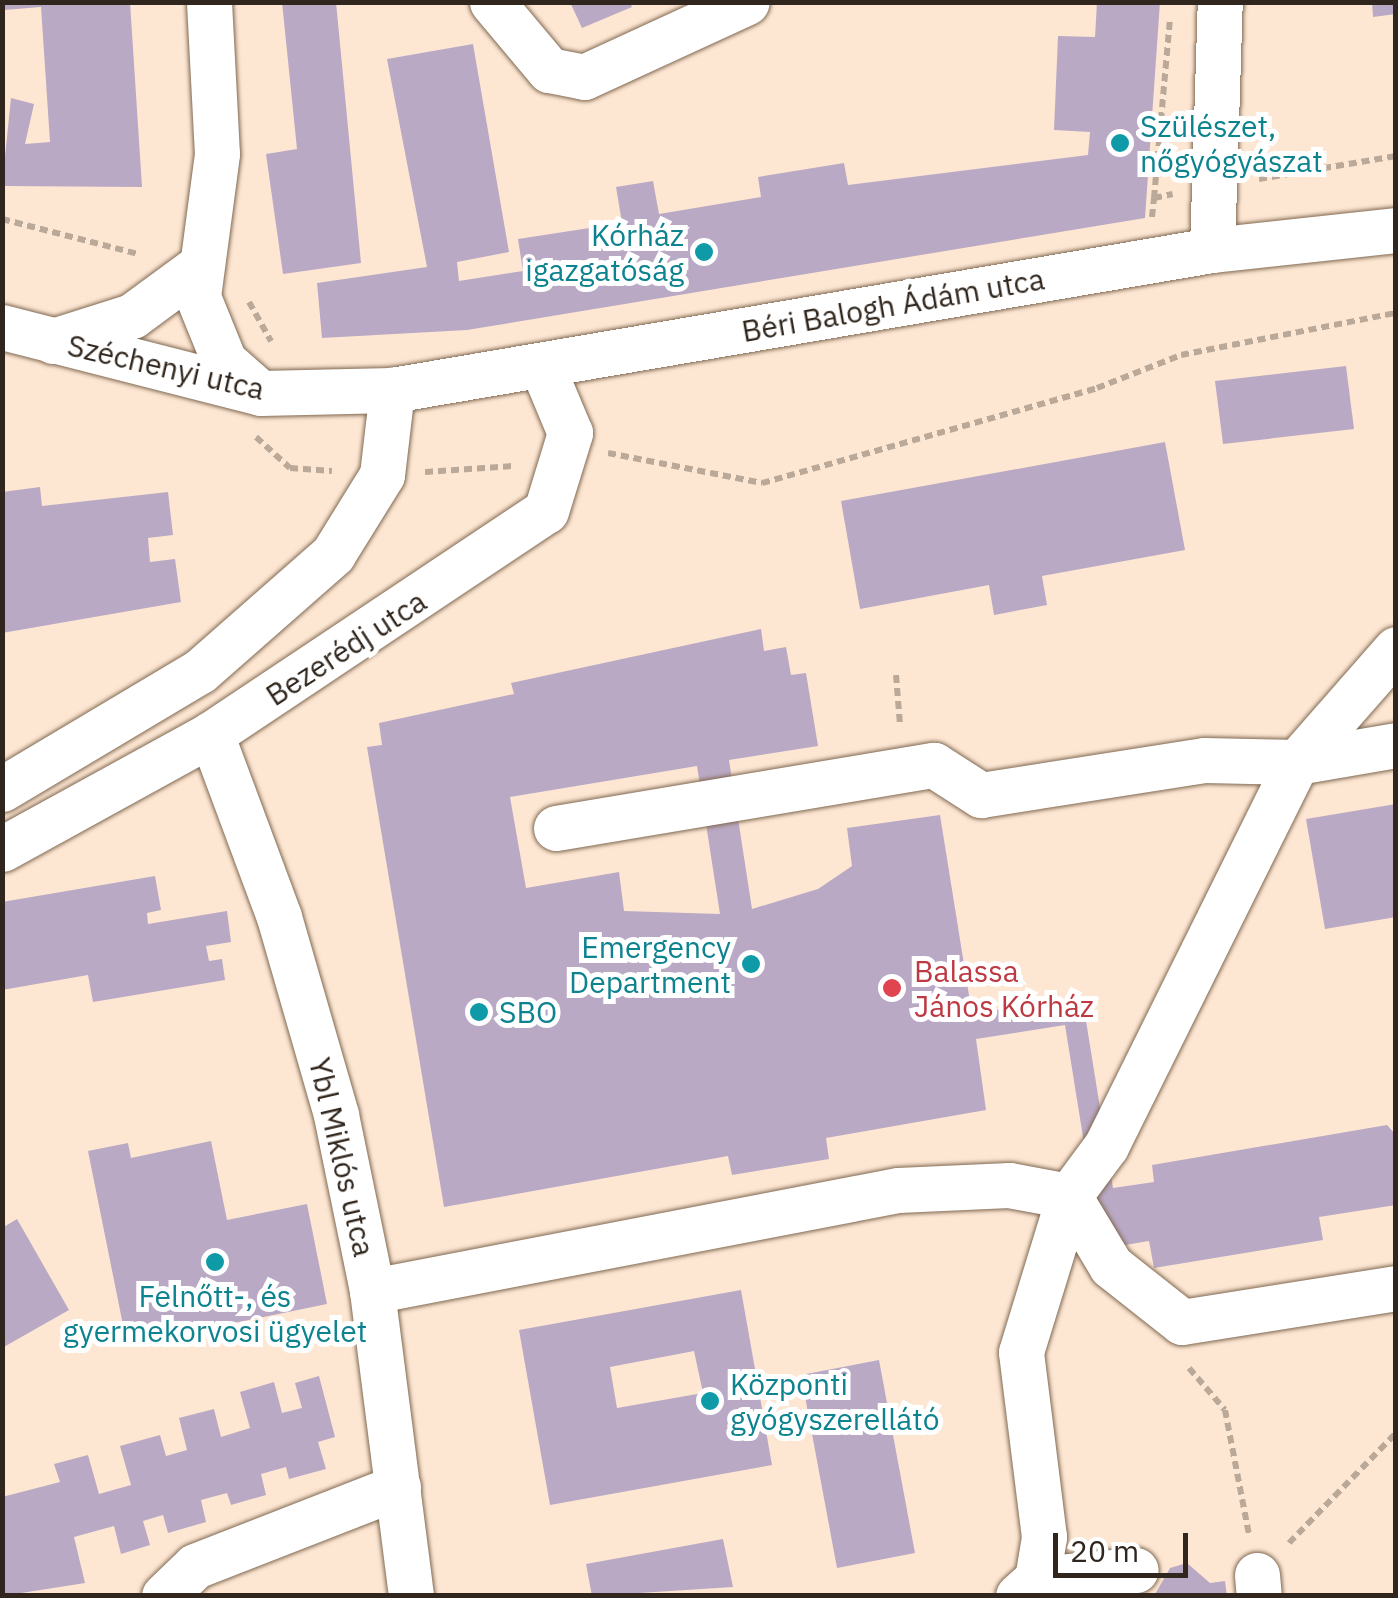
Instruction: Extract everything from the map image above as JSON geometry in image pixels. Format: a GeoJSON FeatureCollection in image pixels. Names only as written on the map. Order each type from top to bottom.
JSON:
{"type":"FeatureCollection","features":[{"type":"Feature","properties":{"kind":"street"},"geometry":{"type":"LineString","coordinates":[[209,2],[218,154],[196,269],[224,361],[261,393]]}},
{"type":"Feature","properties":{"kind":"street"},"geometry":{"type":"LineString","coordinates":[[492,2],[549,70],[584,77],[747,2]]}},
{"type":"Feature","properties":{"kind":"street"},"geometry":{"type":"LineString","coordinates":[[1212,250],[1220,2]]}},
{"type":"Feature","properties":{"kind":"street","name":"Béri Balogh Ádám utca"},"geometry":{"type":"LineString","coordinates":[[392,390],[1212,250],[1395,231]]}},
{"type":"Feature","properties":{"kind":"street"},"geometry":{"type":"LineString","coordinates":[[53,342],[132,316],[196,269]]}},
{"type":"Feature","properties":{"kind":"street","name":"Széchenyi utca"},"geometry":{"type":"LineString","coordinates":[[2,327],[261,393],[392,390]]}},
{"type":"Feature","properties":{"kind":"street","name":"Bezerédj utca"},"geometry":{"type":"LineString","coordinates":[[2,850],[211,734],[546,511],[570,433],[542,366]]}},
{"type":"Feature","properties":{"kind":"street"},"geometry":{"type":"LineString","coordinates":[[2,789],[200,671],[333,554],[382,475],[392,390]]}},
{"type":"Feature","properties":{"kind":"street"},"geometry":{"type":"LineString","coordinates":[[1136,1570],[1027,1587],[1044,1537],[1021,1352],[1069,1196],[1106,1146],[1297,762],[1396,648]]}},
{"type":"Feature","properties":{"kind":"street","name":"Ybl Miklós utca"},"geometry":{"type":"LineString","coordinates":[[211,734],[294,971],[372,1291],[411,1596]]}},
{"type":"Feature","properties":{"kind":"street"},"geometry":{"type":"LineString","coordinates":[[556,828],[934,765],[981,794],[1204,760],[1297,762],[1396,745]]}},
{"type":"Feature","properties":{"kind":"street"},"geometry":{"type":"LineString","coordinates":[[372,1291],[898,1190],[1009,1186],[1069,1196]]}},
{"type":"Feature","properties":{"kind":"street"},"geometry":{"type":"LineString","coordinates":[[1069,1196],[1110,1266],[1185,1344],[1396,1288]]}},
{"type":"Feature","properties":{"kind":"street"},"geometry":{"type":"LineString","coordinates":[[164,1596],[195,1566],[398,1486]]}},
{"type":"Feature","properties":{"kind":"path"},"geometry":{"type":"LineString","coordinates":[[1154,198],[1172,2]]}},
{"type":"Feature","properties":{"kind":"path"},"geometry":{"type":"LineString","coordinates":[[1216,186],[1396,156]]}},
{"type":"Feature","properties":{"kind":"path"},"geometry":{"type":"LineString","coordinates":[[1185,1344],[1225,1410],[1258,1586]]}},
{"type":"Feature","properties":{"kind":"path"},"geometry":{"type":"LineString","coordinates":[[1258,1586],[1396,1432]]}},
{"type":"Feature","properties":{"kind":"building"},"geometry":{"type":"Polygon","coordinates":[[[4,2],[130,2],[142,187],[2,186],[11,98],[34,104],[25,144],[50,142],[41,7],[4,10],[4,2]]]}},
{"type":"Feature","properties":{"kind":"building"},"geometry":{"type":"Polygon","coordinates":[[[282,2],[336,2],[361,263],[283,274],[266,154],[297,149],[282,2]]]}},
{"type":"Feature","properties":{"kind":"building"},"geometry":{"type":"Polygon","coordinates":[[[570,2],[630,2],[632,7],[582,28],[570,2]]]}},
{"type":"Feature","properties":{"kind":"building"},"geometry":{"type":"Polygon","coordinates":[[[1097,2],[1160,2],[1145,218],[467,330],[322,338],[317,283],[427,267],[387,59],[473,44],[509,252],[457,262],[459,281],[523,271],[518,239],[622,223],[616,187],[653,181],[659,214],[761,197],[758,177],[844,163],[848,185],[1088,155],[1090,132],[1054,130],[1058,36],[1095,37],[1097,2]]]}},
{"type":"Feature","properties":{"kind":"building"},"geometry":{"type":"Polygon","coordinates":[[[1372,2],[1396,2],[1396,14],[1373,17],[1372,2]]]}},
{"type":"Feature","properties":{"kind":"building"},"geometry":{"type":"Polygon","coordinates":[[[1346,366],[1354,429],[1223,444],[1215,381],[1346,366]]]}},
{"type":"Feature","properties":{"kind":"building"},"geometry":{"type":"Polygon","coordinates":[[[1165,442],[1185,550],[1042,576],[1047,605],[994,615],[989,585],[860,609],[841,501],[1165,442]]]}},
{"type":"Feature","properties":{"kind":"building"},"geometry":{"type":"Polygon","coordinates":[[[40,487],[42,506],[168,492],[173,535],[148,538],[150,562],[175,559],[181,602],[2,633],[2,492],[40,487]]]}},
{"type":"Feature","properties":{"kind":"building"},"geometry":{"type":"Polygon","coordinates":[[[761,629],[764,651],[786,647],[791,675],[806,673],[818,746],[729,760],[752,909],[818,889],[852,866],[847,828],[940,815],[972,1014],[1082,996],[1113,1188],[1154,1182],[1152,1165],[1387,1125],[1396,1135],[1396,1205],[1319,1217],[1323,1240],[1154,1268],[1149,1241],[1101,1249],[1065,1025],[976,1039],[986,1110],[826,1138],[829,1159],[732,1175],[728,1156],[444,1207],[367,747],[382,745],[379,723],[514,694],[511,683],[761,629]],[[697,766],[510,797],[526,888],[619,872],[624,911],[720,914],[697,766]]]}},
{"type":"Feature","properties":{"kind":"building"},"geometry":{"type":"Polygon","coordinates":[[[1396,804],[1396,917],[1325,929],[1306,819],[1396,804]]]}},
{"type":"Feature","properties":{"kind":"building"},"geometry":{"type":"Polygon","coordinates":[[[155,876],[161,910],[147,913],[148,924],[227,911],[231,942],[206,946],[209,961],[222,959],[225,980],[93,1002],[88,975],[2,990],[2,902],[155,876]]]}},
{"type":"Feature","properties":{"kind":"building","name":"Felnőtt-, és gyermekorvosi ügyelet"},"geometry":{"type":"Polygon","coordinates":[[[211,1141],[227,1220],[307,1204],[327,1304],[127,1345],[88,1151],[128,1143],[131,1158],[211,1141]]]}},
{"type":"Feature","properties":{"kind":"building"},"geometry":{"type":"Polygon","coordinates":[[[17,1219],[69,1310],[2,1348],[2,1228],[17,1219]]]}},
{"type":"Feature","properties":{"kind":"building","name":"Központi gyógyszerellátó"},"geometry":{"type":"Polygon","coordinates":[[[741,1290],[772,1465],[550,1505],[519,1330],[741,1290]],[[694,1351],[610,1367],[617,1408],[703,1393],[694,1351]]]}},
{"type":"Feature","properties":{"kind":"building"},"geometry":{"type":"Polygon","coordinates":[[[879,1360],[915,1553],[837,1568],[801,1375],[879,1360]]]}},
{"type":"Feature","properties":{"kind":"building"},"geometry":{"type":"Polygon","coordinates":[[[319,1376],[335,1437],[318,1442],[326,1469],[289,1479],[286,1467],[261,1474],[266,1495],[231,1505],[227,1493],[201,1500],[206,1522],[168,1533],[163,1515],[143,1521],[150,1545],[121,1554],[114,1526],[74,1537],[85,1583],[2,1596],[2,1497],[60,1482],[54,1464],[88,1455],[99,1494],[131,1485],[120,1446],[160,1435],[166,1456],[187,1450],[179,1418],[214,1409],[221,1437],[250,1428],[240,1392],[274,1382],[282,1413],[302,1408],[295,1383],[319,1376]]]}},
{"type":"Feature","properties":{"kind":"building"},"geometry":{"type":"Polygon","coordinates":[[[723,1539],[733,1587],[592,1596],[586,1564],[723,1539]]]}},
{"type":"Feature","properties":{"kind":"building"},"geometry":{"type":"Polygon","coordinates":[[[1187,1563],[1210,1583],[1225,1581],[1227,1596],[1154,1596],[1170,1568],[1187,1563]]]}},
{"type":"Feature","properties":{"kind":"place","name":"Szülészet, nőgyógyászat"},"geometry":{"type":"Point","coordinates":[1120,143]}},
{"type":"Feature","properties":{"kind":"place","name":"Kórház igazgatóság"},"geometry":{"type":"Point","coordinates":[704,252]}},
{"type":"Feature","properties":{"kind":"place","name":"Emergency Department"},"geometry":{"type":"Point","coordinates":[751,964]}},
{"type":"Feature","properties":{"kind":"place","name":"Balassa János Kórház"},"geometry":{"type":"Point","coordinates":[892,988]}},
{"type":"Feature","properties":{"kind":"place","name":"SBO"},"geometry":{"type":"Point","coordinates":[479,1012]}},
{"type":"Feature","properties":{"kind":"place","name":"Felnőtt-, és gyermekorvosi ügyelet"},"geometry":{"type":"Point","coordinates":[215,1262]}},
{"type":"Feature","properties":{"kind":"place","name":"Központi gyógyszerellátó"},"geometry":{"type":"Point","coordinates":[710,1401]}}]}
